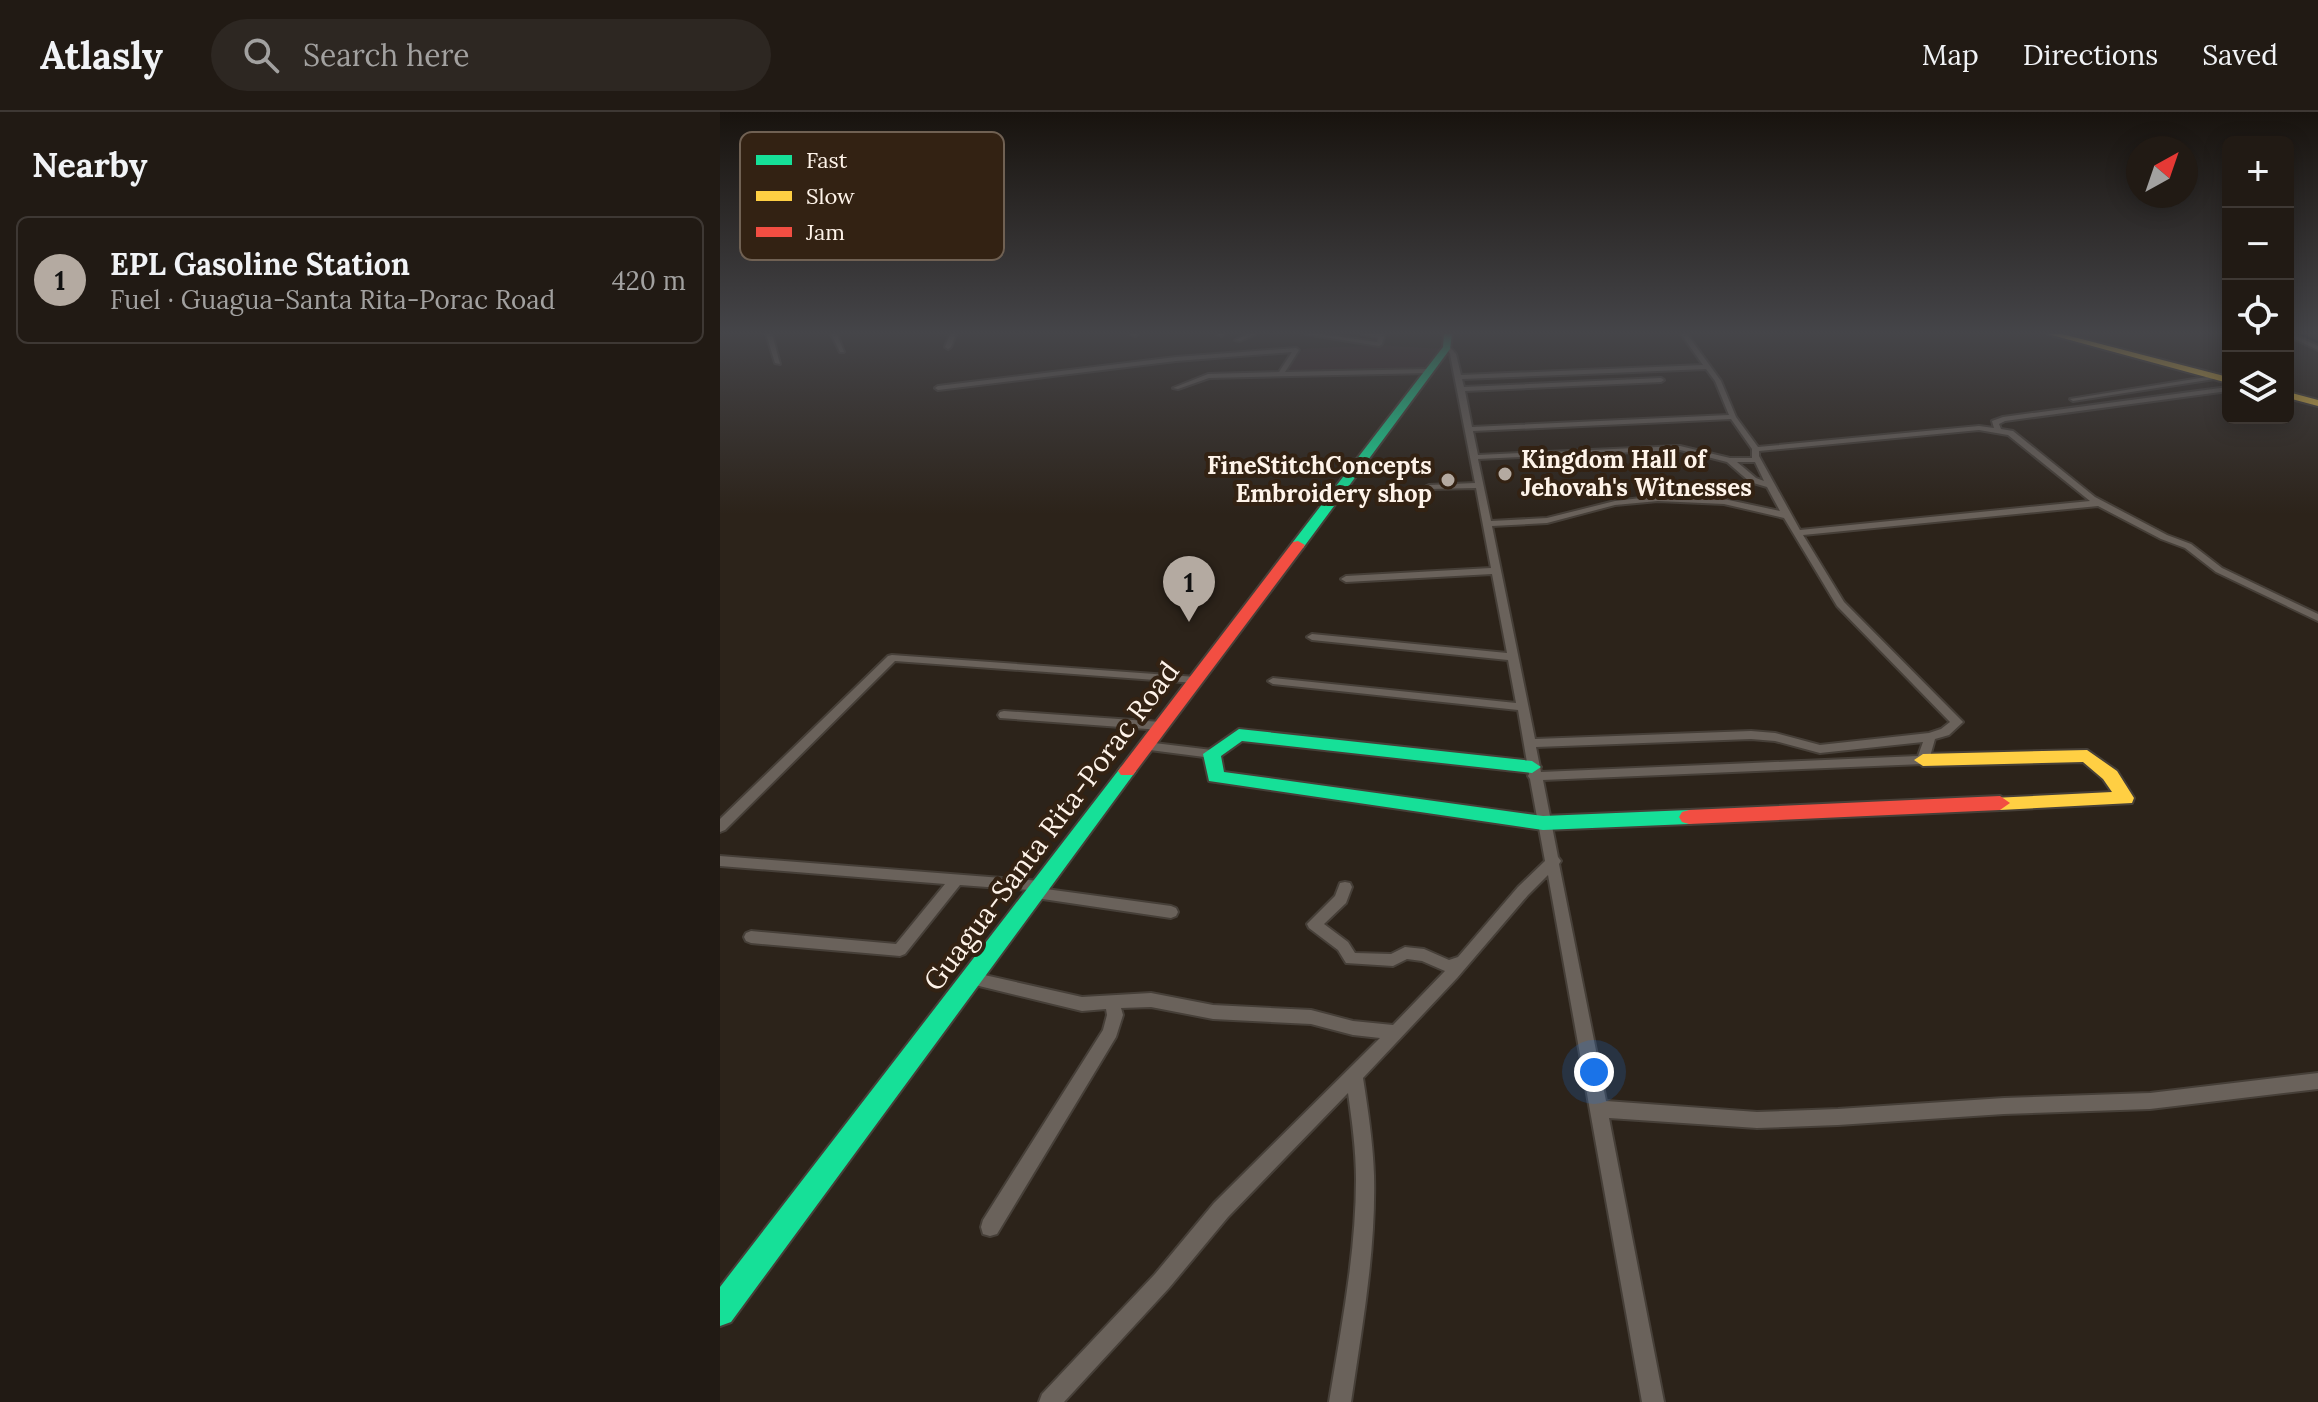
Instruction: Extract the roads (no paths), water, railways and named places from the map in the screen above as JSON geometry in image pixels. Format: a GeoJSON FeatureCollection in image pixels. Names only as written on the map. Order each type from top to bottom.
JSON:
{"type":"FeatureCollection","features":[{"type":"Feature","properties":{"kind":"street","name":"Guagua-Santa Rita-Porac Road"},"geometry":{"type":"LineString","coordinates":[[720,1311],[1412,394]]}},
{"type":"Feature","properties":{"kind":"street"},"geometry":{"type":"LineString","coordinates":[[1462,394],[1543,823],[1554,861],[1653,1402]]}},
{"type":"Feature","properties":{"kind":"street"},"geometry":{"type":"LineString","coordinates":[[1528,743],[1751,735],[1775,737],[1820,749],[1930,737],[1945,732],[1957,722],[1840,604],[1796,533],[1756,460],[1756,449],[1733,417],[1724,394]]}},
{"type":"Feature","properties":{"kind":"street"},"geometry":{"type":"LineString","coordinates":[[2096,408],[2073,399],[2116,394]]}},
{"type":"Feature","properties":{"kind":"street"},"geometry":{"type":"LineString","coordinates":[[1998,430],[1995,423],[2003,419],[2096,408],[2164,394]]}},
{"type":"Feature","properties":{"kind":"street"},"geometry":{"type":"LineString","coordinates":[[2294,397],[2318,403]]}},
{"type":"Feature","properties":{"kind":"street"},"geometry":{"type":"LineString","coordinates":[[1469,429],[1733,417]]}},
{"type":"Feature","properties":{"kind":"street"},"geometry":{"type":"LineString","coordinates":[[1756,449],[1979,428],[1998,430],[2017,437],[2070,483],[2100,503],[2164,537],[2188,546],[2219,570],[2318,618]]}},
{"type":"Feature","properties":{"kind":"street"},"geometry":{"type":"LineString","coordinates":[[1474,457],[1680,448],[1730,460],[1756,460]]}},
{"type":"Feature","properties":{"kind":"street"},"geometry":{"type":"LineString","coordinates":[[1730,460],[1753,480],[1770,485]]}},
{"type":"Feature","properties":{"kind":"street"},"geometry":{"type":"LineString","coordinates":[[1429,487],[1479,485]]}},
{"type":"Feature","properties":{"kind":"street"},"geometry":{"type":"LineString","coordinates":[[1487,524],[1554,520],[1612,504],[1636,501],[1718,501],[1787,516]]}},
{"type":"Feature","properties":{"kind":"street"},"geometry":{"type":"LineString","coordinates":[[1796,533],[2100,503]]}},
{"type":"Feature","properties":{"kind":"street"},"geometry":{"type":"LineString","coordinates":[[1346,579],[1495,571]]}},
{"type":"Feature","properties":{"kind":"street"},"geometry":{"type":"LineString","coordinates":[[1312,637],[1512,657]]}},
{"type":"Feature","properties":{"kind":"street"},"geometry":{"type":"LineString","coordinates":[[720,827],[892,658],[1196,680]]}},
{"type":"Feature","properties":{"kind":"street"},"geometry":{"type":"LineString","coordinates":[[1273,681],[1522,707]]}},
{"type":"Feature","properties":{"kind":"street"},"geometry":{"type":"LineString","coordinates":[[1004,715],[1161,726]]}},
{"type":"Feature","properties":{"kind":"street"},"geometry":{"type":"LineString","coordinates":[[1146,746],[1212,754],[1239,735],[1533,772],[2087,756],[2110,775],[2125,798],[1543,823],[1216,777],[1212,754]]}},
{"type":"Feature","properties":{"kind":"street"},"geometry":{"type":"LineString","coordinates":[[1923,760],[1930,737]]}},
{"type":"Feature","properties":{"kind":"street"},"geometry":{"type":"LineString","coordinates":[[720,861],[956,880],[1171,912]]}},
{"type":"Feature","properties":{"kind":"street"},"geometry":{"type":"LineString","coordinates":[[1050,1402],[1154,1290],[1221,1210],[1396,1032],[1523,891],[1554,861]]}},
{"type":"Feature","properties":{"kind":"street"},"geometry":{"type":"LineString","coordinates":[[751,937],[900,950],[956,880]]}},
{"type":"Feature","properties":{"kind":"street"},"geometry":{"type":"LineString","coordinates":[[1345,887],[1341,899],[1314,924],[1343,946],[1351,959],[1393,960],[1405,953],[1424,955],[1448,966],[1461,962]]}},
{"type":"Feature","properties":{"kind":"street"},"geometry":{"type":"LineString","coordinates":[[971,978],[1082,1004],[1151,1000],[1213,1012],[1311,1017],[1353,1028],[1396,1032]]}},
{"type":"Feature","properties":{"kind":"street"},"geometry":{"type":"LineString","coordinates":[[990,1227],[1110,1032],[1115,1015],[1112,1003]]}},
{"type":"Feature","properties":{"kind":"street"},"geometry":{"type":"LineString","coordinates":[[1340,1402],[1358,1283],[1365,1179],[1354,1074]]}},
{"type":"Feature","properties":{"kind":"street"},"geometry":{"type":"LineString","coordinates":[[1600,1109],[1757,1120],[2150,1101],[2318,1081]]}},
{"type":"Feature","properties":{"kind":"place","name":"Kingdom Hall of Jehovah's Witnesses"},"geometry":{"type":"Point","coordinates":[1505,474]}},
{"type":"Feature","properties":{"kind":"place","name":"FineStitchConcepts Embroidery shop"},"geometry":{"type":"Point","coordinates":[1448,480]}},
{"type":"Feature","properties":{"kind":"place","name":"EPL Gasoline Station"},"geometry":{"type":"Point","coordinates":[1189,622]}}]}
